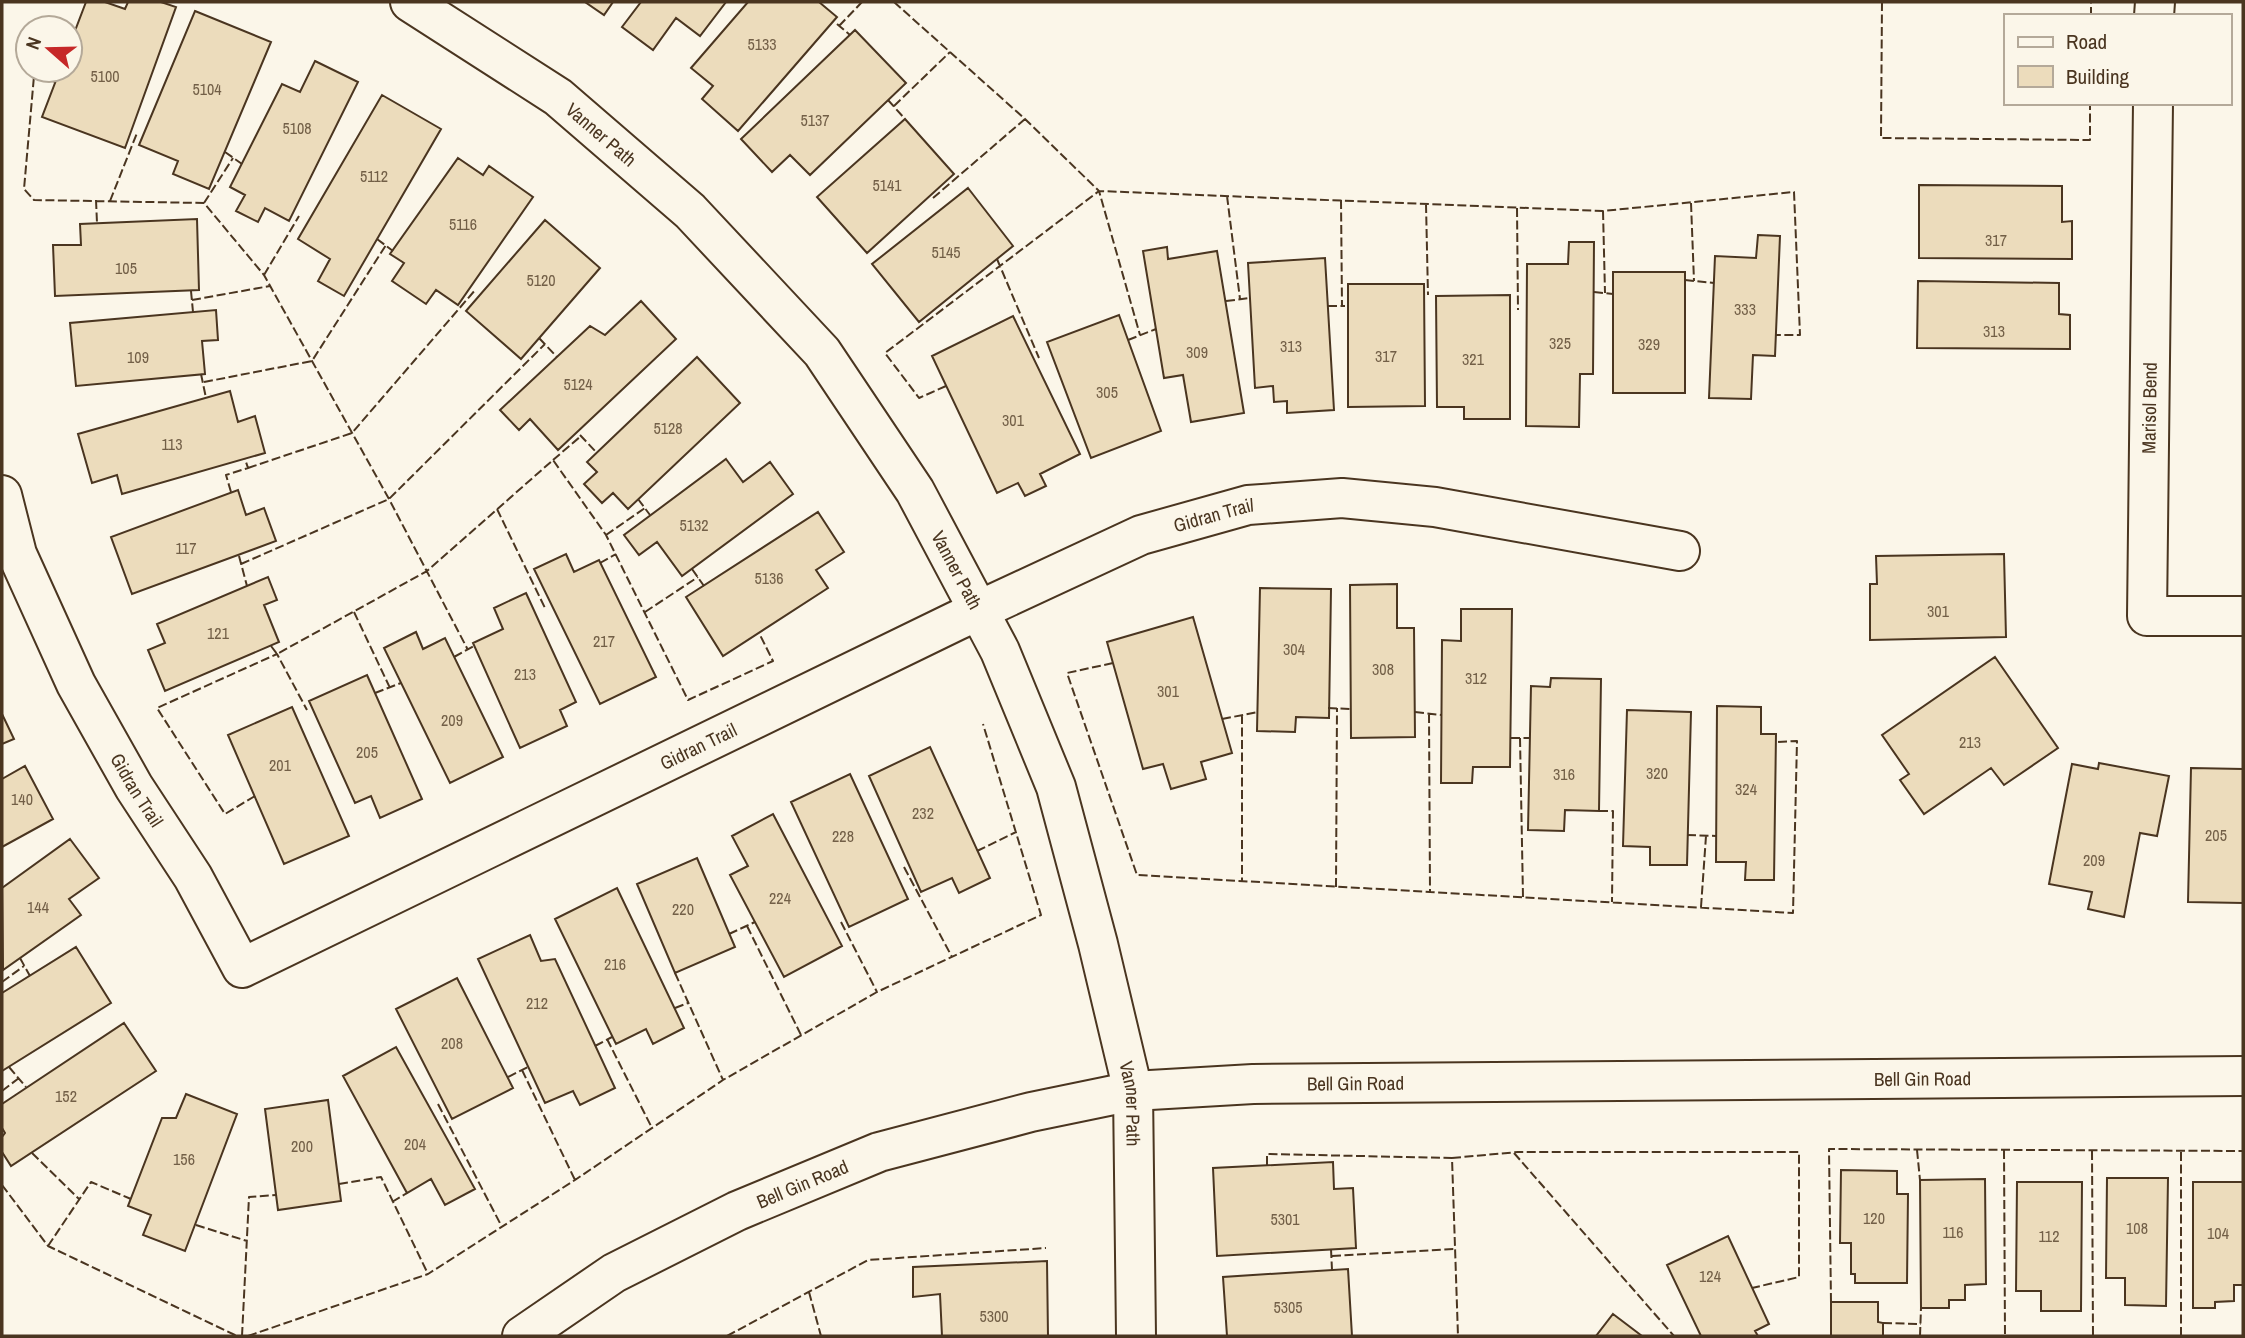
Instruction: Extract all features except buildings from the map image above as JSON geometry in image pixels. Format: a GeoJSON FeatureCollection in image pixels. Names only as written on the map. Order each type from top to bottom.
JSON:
{"type":"FeatureCollection","features":[{"type":"Feature","properties":{"kind":"street","name":"Vanner Path"},"geometry":{"type":"LineString","coordinates":[[410,2],[558,97],[690,211],[822,352],[915,491],[1000,651],[1056,787],[1098,944],[1133,1091],[1136,1336]]}},
{"type":"Feature","properties":{"kind":"street","name":"Marisol Bend"},"geometry":{"type":"LineString","coordinates":[[2153,105],[2147,616],[2243,616]]}},
{"type":"Feature","properties":{"kind":"street","name":"Gidran Trail"},"geometry":{"type":"LineString","coordinates":[[2,495],[17,554],[76,684],[134,787],[193,877],[242,968],[978,610],[1141,535],[1248,505],[1342,498],[1422,505],[1680,551]]}},
{"type":"Feature","properties":{"kind":"street","name":"Bell Gin Road"},"geometry":{"type":"LineString","coordinates":[[522,1336],[614,1273],[737,1211],[879,1152],[1031,1112],[1133,1091],[1253,1084],[2243,1076]]}},
{"type":"Feature","properties":{"kind":"fence"},"geometry":{"type":"LineString","coordinates":[[839,26],[862,2]]}},
{"type":"Feature","properties":{"kind":"fence"},"geometry":{"type":"LineString","coordinates":[[894,2],[1025,119],[1099,191],[1603,211],[1794,192],[1800,335],[1776,335]]}},
{"type":"Feature","properties":{"kind":"fence"},"geometry":{"type":"LineString","coordinates":[[1882,2],[1881,138],[2090,140],[2090,105]]}},
{"type":"Feature","properties":{"kind":"fence"},"geometry":{"type":"LineString","coordinates":[[2091,2],[2091,14]]}},
{"type":"Feature","properties":{"kind":"fence"},"geometry":{"type":"LineString","coordinates":[[837,24],[850,35]]}},
{"type":"Feature","properties":{"kind":"fence"},"geometry":{"type":"LineString","coordinates":[[894,106],[950,52]]}},
{"type":"Feature","properties":{"kind":"fence"},"geometry":{"type":"LineString","coordinates":[[33,84],[24,189],[34,200],[204,203],[264,275],[389,499],[468,650]]}},
{"type":"Feature","properties":{"kind":"fence"},"geometry":{"type":"LineString","coordinates":[[888,100],[905,119]]}},
{"type":"Feature","properties":{"kind":"fence"},"geometry":{"type":"LineString","coordinates":[[933,198],[1025,119]]}},
{"type":"Feature","properties":{"kind":"fence"},"geometry":{"type":"LineString","coordinates":[[110,201],[137,133]]}},
{"type":"Feature","properties":{"kind":"fence"},"geometry":{"type":"LineString","coordinates":[[225,152],[242,164]]}},
{"type":"Feature","properties":{"kind":"fence"},"geometry":{"type":"LineString","coordinates":[[204,203],[233,158]]}},
{"type":"Feature","properties":{"kind":"fence"},"geometry":{"type":"LineString","coordinates":[[946,386],[919,398],[885,353],[1099,191],[1140,335]]}},
{"type":"Feature","properties":{"kind":"fence"},"geometry":{"type":"LineString","coordinates":[[1227,196],[1240,299]]}},
{"type":"Feature","properties":{"kind":"fence"},"geometry":{"type":"LineString","coordinates":[[96,200],[97,223]]}},
{"type":"Feature","properties":{"kind":"fence"},"geometry":{"type":"LineString","coordinates":[[1341,200],[1342,306]]}},
{"type":"Feature","properties":{"kind":"fence"},"geometry":{"type":"LineString","coordinates":[[1691,203],[1694,281]]}},
{"type":"Feature","properties":{"kind":"fence"},"geometry":{"type":"LineString","coordinates":[[1426,204],[1428,295]]}},
{"type":"Feature","properties":{"kind":"fence"},"geometry":{"type":"LineString","coordinates":[[1517,208],[1518,310]]}},
{"type":"Feature","properties":{"kind":"fence"},"geometry":{"type":"LineString","coordinates":[[1603,211],[1605,293]]}},
{"type":"Feature","properties":{"kind":"fence"},"geometry":{"type":"LineString","coordinates":[[264,275],[299,216]]}},
{"type":"Feature","properties":{"kind":"fence"},"geometry":{"type":"LineString","coordinates":[[377,239],[393,251]]}},
{"type":"Feature","properties":{"kind":"fence"},"geometry":{"type":"LineString","coordinates":[[204,382],[312,361],[386,245]]}},
{"type":"Feature","properties":{"kind":"fence"},"geometry":{"type":"LineString","coordinates":[[997,259],[1039,358]]}},
{"type":"Feature","properties":{"kind":"fence"},"geometry":{"type":"LineString","coordinates":[[1685,280],[1714,283]]}},
{"type":"Feature","properties":{"kind":"fence"},"geometry":{"type":"LineString","coordinates":[[192,300],[270,286]]}},
{"type":"Feature","properties":{"kind":"fence"},"geometry":{"type":"LineString","coordinates":[[248,468],[352,433],[476,289]]}},
{"type":"Feature","properties":{"kind":"fence"},"geometry":{"type":"LineString","coordinates":[[191,291],[193,312]]}},
{"type":"Feature","properties":{"kind":"fence"},"geometry":{"type":"LineString","coordinates":[[1594,292],[1613,294]]}},
{"type":"Feature","properties":{"kind":"fence"},"geometry":{"type":"LineString","coordinates":[[1226,301],[1250,298]]}},
{"type":"Feature","properties":{"kind":"fence"},"geometry":{"type":"LineString","coordinates":[[1328,306],[1345,306]]}},
{"type":"Feature","properties":{"kind":"fence"},"geometry":{"type":"LineString","coordinates":[[1128,340],[1156,329]]}},
{"type":"Feature","properties":{"kind":"fence"},"geometry":{"type":"LineString","coordinates":[[539,338],[557,357]]}},
{"type":"Feature","properties":{"kind":"fence"},"geometry":{"type":"LineString","coordinates":[[241,564],[389,499],[545,344]]}},
{"type":"Feature","properties":{"kind":"fence"},"geometry":{"type":"LineString","coordinates":[[201,374],[206,398]]}},
{"type":"Feature","properties":{"kind":"fence"},"geometry":{"type":"LineString","coordinates":[[580,435],[597,453]]}},
{"type":"Feature","properties":{"kind":"fence"},"geometry":{"type":"LineString","coordinates":[[553,460],[581,436]]}},
{"type":"Feature","properties":{"kind":"fence"},"geometry":{"type":"LineString","coordinates":[[231,492],[226,475],[248,468],[245,459]]}},
{"type":"Feature","properties":{"kind":"fence"},"geometry":{"type":"LineString","coordinates":[[271,646],[277,654],[427,571],[553,460],[606,535],[688,700],[773,661],[759,633]]}},
{"type":"Feature","properties":{"kind":"fence"},"geometry":{"type":"LineString","coordinates":[[638,499],[650,515]]}},
{"type":"Feature","properties":{"kind":"fence"},"geometry":{"type":"LineString","coordinates":[[606,535],[645,508]]}},
{"type":"Feature","properties":{"kind":"fence"},"geometry":{"type":"LineString","coordinates":[[497,509],[545,608]]}},
{"type":"Feature","properties":{"kind":"fence"},"geometry":{"type":"LineString","coordinates":[[600,563],[616,554]]}},
{"type":"Feature","properties":{"kind":"fence"},"geometry":{"type":"LineString","coordinates":[[239,556],[247,586]]}},
{"type":"Feature","properties":{"kind":"fence"},"geometry":{"type":"LineString","coordinates":[[692,569],[704,586]]}},
{"type":"Feature","properties":{"kind":"fence"},"geometry":{"type":"LineString","coordinates":[[645,612],[698,577]]}},
{"type":"Feature","properties":{"kind":"fence"},"geometry":{"type":"LineString","coordinates":[[354,612],[390,688]]}},
{"type":"Feature","properties":{"kind":"fence"},"geometry":{"type":"LineString","coordinates":[[454,657],[474,646]]}},
{"type":"Feature","properties":{"kind":"fence"},"geometry":{"type":"LineString","coordinates":[[255,796],[225,814],[157,708],[277,654],[307,710]]}},
{"type":"Feature","properties":{"kind":"fence"},"geometry":{"type":"LineString","coordinates":[[1113,663],[1067,673],[1137,875],[1793,913],[1797,741],[1776,742]]}},
{"type":"Feature","properties":{"kind":"fence"},"geometry":{"type":"LineString","coordinates":[[375,693],[401,683]]}},
{"type":"Feature","properties":{"kind":"fence"},"geometry":{"type":"LineString","coordinates":[[1328,708],[1351,709]]}},
{"type":"Feature","properties":{"kind":"fence"},"geometry":{"type":"LineString","coordinates":[[1336,887],[1337,708]]}},
{"type":"Feature","properties":{"kind":"fence"},"geometry":{"type":"LineString","coordinates":[[1222,719],[1258,712]]}},
{"type":"Feature","properties":{"kind":"fence"},"geometry":{"type":"LineString","coordinates":[[1415,712],[1441,715]]}},
{"type":"Feature","properties":{"kind":"fence"},"geometry":{"type":"LineString","coordinates":[[1429,714],[1430,892]]}},
{"type":"Feature","properties":{"kind":"fence"},"geometry":{"type":"LineString","coordinates":[[1242,715],[1242,881]]}},
{"type":"Feature","properties":{"kind":"fence"},"geometry":{"type":"LineString","coordinates":[[248,1336],[428,1274],[575,1180],[723,1080],[877,992],[1041,915],[983,724]]}},
{"type":"Feature","properties":{"kind":"fence"},"geometry":{"type":"LineString","coordinates":[[1511,738],[1529,738]]}},
{"type":"Feature","properties":{"kind":"fence"},"geometry":{"type":"LineString","coordinates":[[1520,738],[1523,897]]}},
{"type":"Feature","properties":{"kind":"fence"},"geometry":{"type":"LineString","coordinates":[[1599,811],[1613,811],[1612,902]]}},
{"type":"Feature","properties":{"kind":"fence"},"geometry":{"type":"LineString","coordinates":[[977,851],[1016,832]]}},
{"type":"Feature","properties":{"kind":"fence"},"geometry":{"type":"LineString","coordinates":[[1687,835],[1716,836]]}},
{"type":"Feature","properties":{"kind":"fence"},"geometry":{"type":"LineString","coordinates":[[1701,907],[1706,836]]}},
{"type":"Feature","properties":{"kind":"fence"},"geometry":{"type":"LineString","coordinates":[[904,867],[952,957]]}},
{"type":"Feature","properties":{"kind":"fence"},"geometry":{"type":"LineString","coordinates":[[729,934],[755,922]]}},
{"type":"Feature","properties":{"kind":"fence"},"geometry":{"type":"LineString","coordinates":[[841,922],[877,992]]}},
{"type":"Feature","properties":{"kind":"fence"},"geometry":{"type":"LineString","coordinates":[[747,926],[801,1035]]}},
{"type":"Feature","properties":{"kind":"fence"},"geometry":{"type":"LineString","coordinates":[[20,958],[30,976]]}},
{"type":"Feature","properties":{"kind":"fence"},"geometry":{"type":"LineString","coordinates":[[2,982],[24,966]]}},
{"type":"Feature","properties":{"kind":"fence"},"geometry":{"type":"LineString","coordinates":[[675,973],[723,1080]]}},
{"type":"Feature","properties":{"kind":"fence"},"geometry":{"type":"LineString","coordinates":[[675,1008],[688,1003]]}},
{"type":"Feature","properties":{"kind":"fence"},"geometry":{"type":"LineString","coordinates":[[595,1046],[612,1037]]}},
{"type":"Feature","properties":{"kind":"fence"},"geometry":{"type":"LineString","coordinates":[[607,1039],[652,1128]]}},
{"type":"Feature","properties":{"kind":"fence"},"geometry":{"type":"LineString","coordinates":[[9,1067],[26,1087]]}},
{"type":"Feature","properties":{"kind":"fence"},"geometry":{"type":"LineString","coordinates":[[508,1077],[528,1067]]}},
{"type":"Feature","properties":{"kind":"fence"},"geometry":{"type":"LineString","coordinates":[[522,1070],[575,1180]]}},
{"type":"Feature","properties":{"kind":"fence"},"geometry":{"type":"LineString","coordinates":[[2,1091],[19,1078]]}},
{"type":"Feature","properties":{"kind":"fence"},"geometry":{"type":"LineString","coordinates":[[438,1104],[502,1227]]}},
{"type":"Feature","properties":{"kind":"fence"},"geometry":{"type":"LineString","coordinates":[[1831,1302],[1829,1149],[2243,1151]]}},
{"type":"Feature","properties":{"kind":"fence"},"geometry":{"type":"LineString","coordinates":[[1917,1150],[1920,1180]]}},
{"type":"Feature","properties":{"kind":"fence"},"geometry":{"type":"LineString","coordinates":[[2004,1150],[2005,1336]]}},
{"type":"Feature","properties":{"kind":"fence"},"geometry":{"type":"LineString","coordinates":[[2092,1151],[2093,1336]]}},
{"type":"Feature","properties":{"kind":"fence"},"geometry":{"type":"LineString","coordinates":[[2181,1151],[2181,1336]]}},
{"type":"Feature","properties":{"kind":"fence"},"geometry":{"type":"LineString","coordinates":[[1452,1158],[1518,1152],[1799,1152],[1799,1277],[1752,1288]]}},
{"type":"Feature","properties":{"kind":"fence"},"geometry":{"type":"LineString","coordinates":[[32,1153],[79,1199]]}},
{"type":"Feature","properties":{"kind":"fence"},"geometry":{"type":"LineString","coordinates":[[1514,1153],[1674,1336]]}},
{"type":"Feature","properties":{"kind":"fence"},"geometry":{"type":"LineString","coordinates":[[1267,1165],[1267,1154],[1452,1158],[1458,1336]]}},
{"type":"Feature","properties":{"kind":"fence"},"geometry":{"type":"LineString","coordinates":[[339,1184],[381,1177],[428,1274]]}},
{"type":"Feature","properties":{"kind":"fence"},"geometry":{"type":"LineString","coordinates":[[48,1246],[91,1182],[131,1199]]}},
{"type":"Feature","properties":{"kind":"fence"},"geometry":{"type":"LineString","coordinates":[[2,1185],[48,1246],[237,1336]]}},
{"type":"Feature","properties":{"kind":"fence"},"geometry":{"type":"LineString","coordinates":[[392,1202],[407,1193]]}},
{"type":"Feature","properties":{"kind":"fence"},"geometry":{"type":"LineString","coordinates":[[242,1336],[249,1197],[276,1195]]}},
{"type":"Feature","properties":{"kind":"fence"},"geometry":{"type":"LineString","coordinates":[[196,1225],[247,1241]]}},
{"type":"Feature","properties":{"kind":"fence"},"geometry":{"type":"LineString","coordinates":[[727,1336],[868,1260],[1046,1248]]}},
{"type":"Feature","properties":{"kind":"fence"},"geometry":{"type":"LineString","coordinates":[[1331,1249],[1332,1270]]}},
{"type":"Feature","properties":{"kind":"fence"},"geometry":{"type":"LineString","coordinates":[[1332,1256],[1455,1249]]}},
{"type":"Feature","properties":{"kind":"fence"},"geometry":{"type":"LineString","coordinates":[[809,1292],[821,1336]]}},
{"type":"Feature","properties":{"kind":"fence"},"geometry":{"type":"LineString","coordinates":[[1920,1336],[1921,1308]]}},
{"type":"Feature","properties":{"kind":"fence"},"geometry":{"type":"LineString","coordinates":[[1883,1323],[1921,1324]]}}]}
